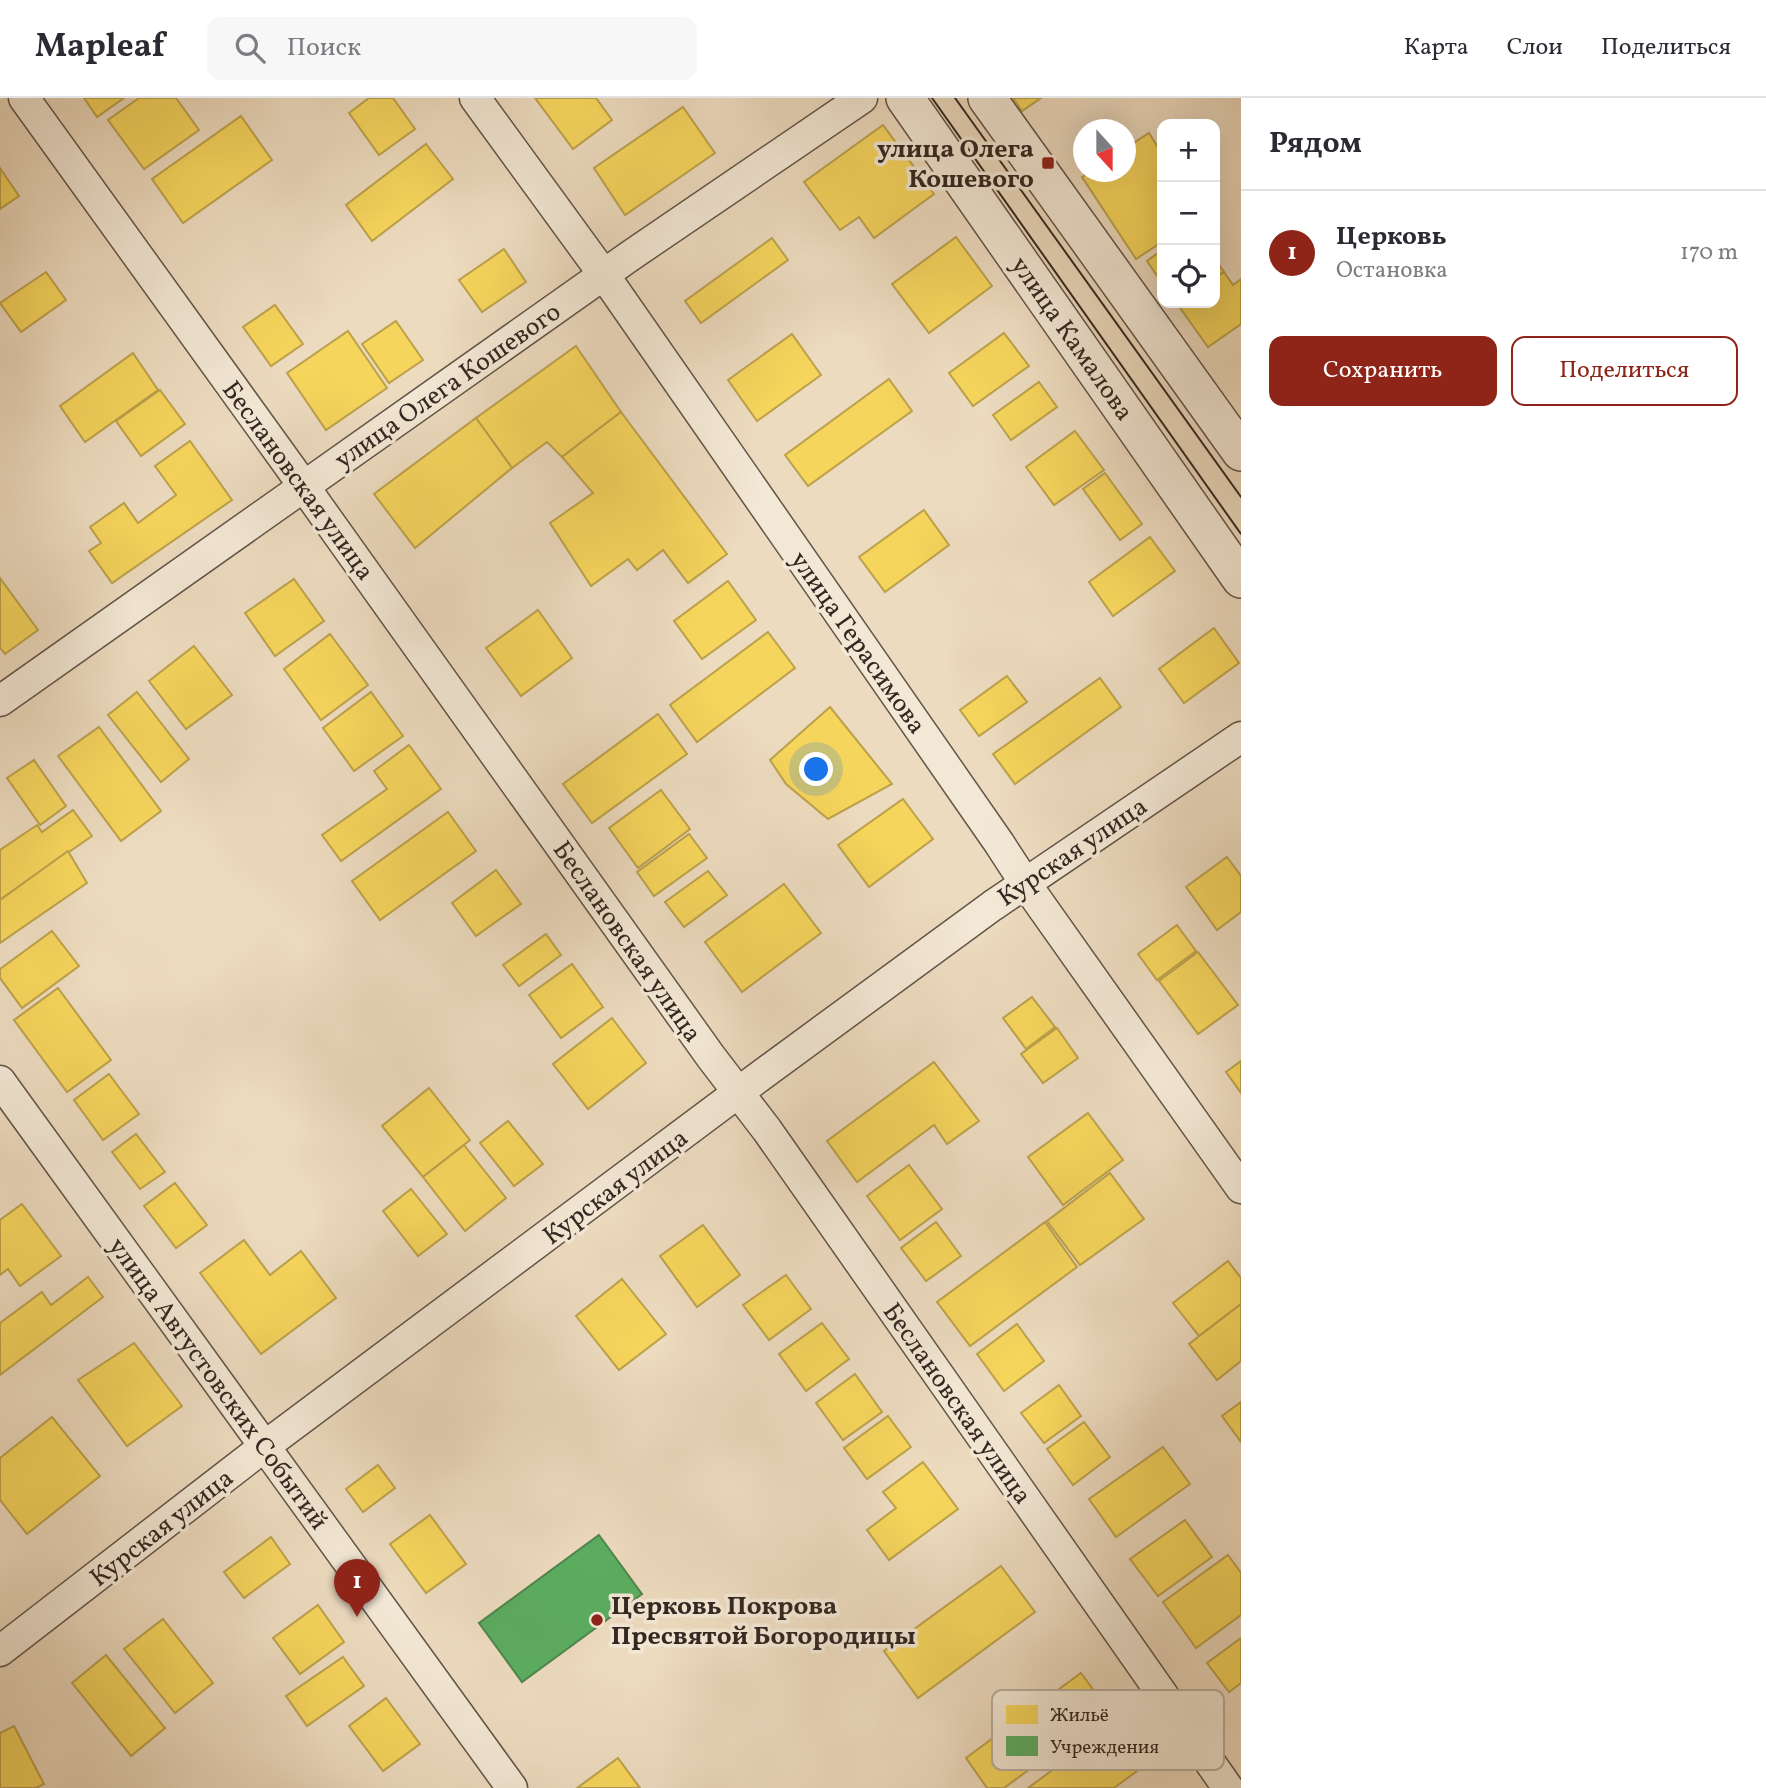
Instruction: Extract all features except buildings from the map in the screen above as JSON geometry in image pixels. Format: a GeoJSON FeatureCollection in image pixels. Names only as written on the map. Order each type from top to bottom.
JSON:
{"type":"FeatureCollection","features":[{"type":"Feature","properties":{"kind":"street","name":"Беслановская улица"},"geometry":{"type":"LineString","coordinates":[[24,98],[775,1142],[1159,1690]]}},
{"type":"Feature","properties":{"kind":"street","name":"улица Герасимова"},"geometry":{"type":"LineString","coordinates":[[475,98],[604,275],[1025,883],[1241,1188]]}},
{"type":"Feature","properties":{"kind":"street","name":"улица Олега Кошевого"},"geometry":{"type":"LineString","coordinates":[[0,701],[604,275],[862,98]]}},
{"type":"Feature","properties":{"kind":"street","name":"улица Камалова"},"geometry":{"type":"LineString","coordinates":[[905,98],[1241,579]]}},
{"type":"Feature","properties":{"kind":"street"},"geometry":{"type":"LineString","coordinates":[[987,98],[1241,452]]}},
{"type":"Feature","properties":{"kind":"street","name":"Курская улица"},"geometry":{"type":"LineString","coordinates":[[0,1651],[265,1446],[738,1094],[1025,883],[1241,737]]}},
{"type":"Feature","properties":{"kind":"street","name":"улица Августовских Событий"},"geometry":{"type":"LineString","coordinates":[[0,1081],[512,1788]]}},
{"type":"Feature","properties":{"kind":"street","name":"Беслановская улица"},"geometry":{"type":"LineString","coordinates":[[1215,1770],[1228,1788]]}},
{"type":"Feature","properties":{"kind":"tram line"},"geometry":{"type":"LineString","coordinates":[[932,98],[1241,534]]}},
{"type":"Feature","properties":{"kind":"tram line"},"geometry":{"type":"LineString","coordinates":[[955,98],[1241,497]]}},
{"type":"Feature","properties":{"kind":"place","name":"улица Олега Кошевого"},"geometry":{"type":"Point","coordinates":[1048,163]}},
{"type":"Feature","properties":{"kind":"place","name":"Церковь"},"geometry":{"type":"Point","coordinates":[357,1617]}},
{"type":"Feature","properties":{"kind":"place","name":"Церковь Покрова Пресвятой Богородицы"},"geometry":{"type":"Point","coordinates":[597,1620]}}]}
